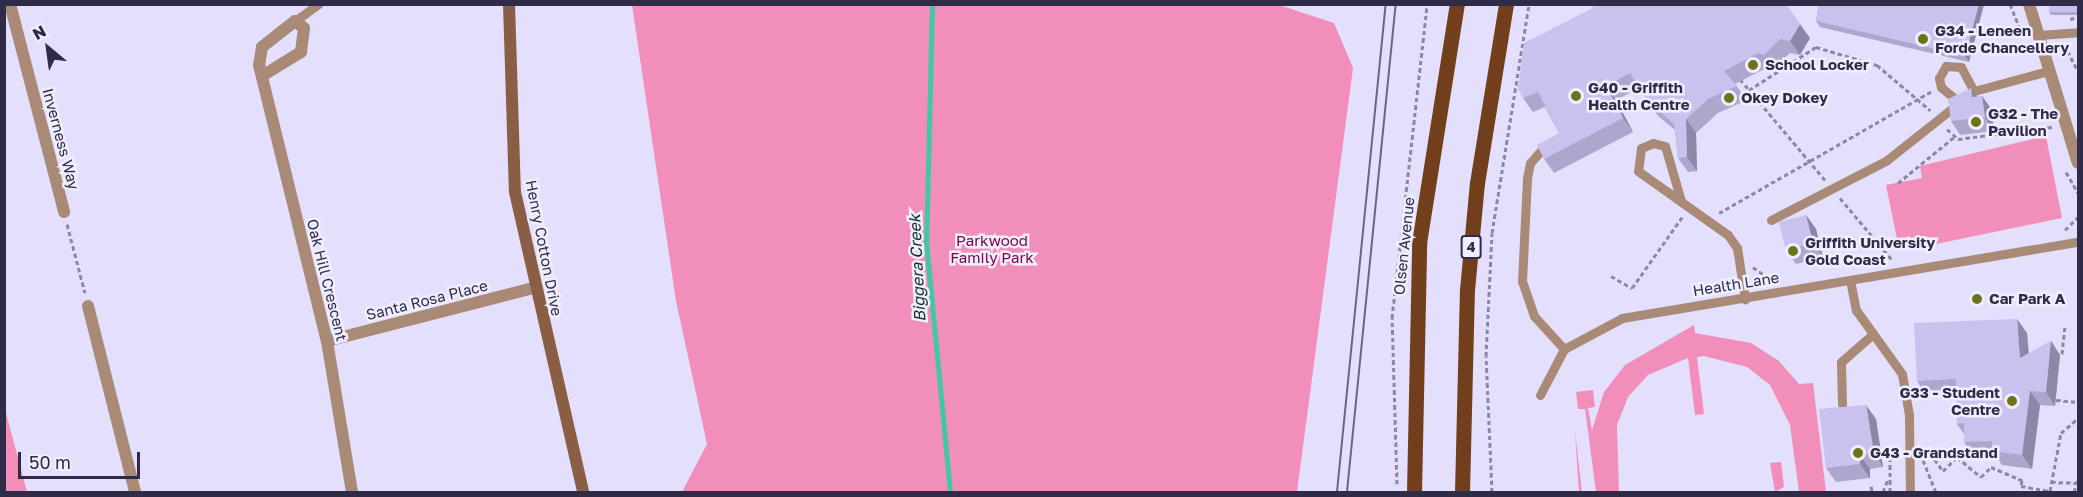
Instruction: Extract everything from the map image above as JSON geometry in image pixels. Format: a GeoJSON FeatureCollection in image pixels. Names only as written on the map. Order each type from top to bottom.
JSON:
{"type":"FeatureCollection","features":[{"type":"Feature","properties":{"kind":"main road"},"geometry":{"type":"LineString","coordinates":[[1450,4],[1453,21]]}},
{"type":"Feature","properties":{"kind":"main road","name":"Olsen Avenue"},"geometry":{"type":"LineString","coordinates":[[1414,492],[1419,243],[1457,4]]}},
{"type":"Feature","properties":{"kind":"main road","name":"4"},"geometry":{"type":"LineString","coordinates":[[1462,492],[1467,290],[1477,183],[1506,4]]}},
{"type":"Feature","properties":{"kind":"street","name":"Inverness Way"},"geometry":{"type":"LineString","coordinates":[[10,4],[64,212]]}},
{"type":"Feature","properties":{"kind":"street","name":"Henry Cotton Drive"},"geometry":{"type":"LineString","coordinates":[[509,4],[515,192],[534,288],[583,492]]}},
{"type":"Feature","properties":{"kind":"street"},"geometry":{"type":"LineString","coordinates":[[2029,4],[2048,71],[2079,163]]}},
{"type":"Feature","properties":{"kind":"street"},"geometry":{"type":"LineString","coordinates":[[2034,4],[2037,29]]}},
{"type":"Feature","properties":{"kind":"street","name":"Oak Hill Crescent"},"geometry":{"type":"LineString","coordinates":[[295,21],[262,47],[262,76],[327,340],[352,492]]}},
{"type":"Feature","properties":{"kind":"street"},"geometry":{"type":"LineString","coordinates":[[262,76],[301,52],[304,28],[295,21]]}},
{"type":"Feature","properties":{"kind":"street","name":"Santa Rosa Place"},"geometry":{"type":"LineString","coordinates":[[327,340],[534,288]]}},
{"type":"Feature","properties":{"kind":"street"},"geometry":{"type":"LineString","coordinates":[[88,306],[135,492]]}},
{"type":"Feature","properties":{"kind":"lane","name":"Oak Hill Crescent"},"geometry":{"type":"LineString","coordinates":[[295,21],[318,4]]}},
{"type":"Feature","properties":{"kind":"lane"},"geometry":{"type":"LineString","coordinates":[[2037,29],[2079,32]]}},
{"type":"Feature","properties":{"kind":"lane"},"geometry":{"type":"LineString","coordinates":[[1958,101],[1941,87],[1941,70],[1953,65],[1966,72],[1974,91]]}},
{"type":"Feature","properties":{"kind":"lane"},"geometry":{"type":"LineString","coordinates":[[1771,220],[1887,160],[1958,101],[1974,91],[2048,71]]}},
{"type":"Feature","properties":{"kind":"lane"},"geometry":{"type":"LineString","coordinates":[[1681,201],[1665,146],[1653,143],[1641,148],[1638,171],[1689,207],[1737,248],[1745,299]]}},
{"type":"Feature","properties":{"kind":"lane"},"geometry":{"type":"LineString","coordinates":[[1540,395],[1564,349],[1534,316],[1522,281],[1527,179],[1530,163],[1544,147]]}},
{"type":"Feature","properties":{"kind":"lane","name":"Health Lane"},"geometry":{"type":"LineString","coordinates":[[1564,349],[1622,318],[2079,242]]}},
{"type":"Feature","properties":{"kind":"lane"},"geometry":{"type":"LineString","coordinates":[[1850,280],[1856,310],[1902,374],[1910,458],[1910,492]]}},
{"type":"Feature","properties":{"kind":"lane"},"geometry":{"type":"LineString","coordinates":[[1842,404],[1841,363],[1873,334]]}},
{"type":"Feature","properties":{"kind":"path"},"geometry":{"type":"LineString","coordinates":[[1492,492],[1486,356],[1492,233],[1529,4]]}},
{"type":"Feature","properties":{"kind":"path"},"geometry":{"type":"LineString","coordinates":[[2054,42],[2065,45],[2079,72]]}},
{"type":"Feature","properties":{"kind":"path"},"geometry":{"type":"LineString","coordinates":[[1749,90],[1816,47],[1877,65],[1921,98],[1934,113]]}},
{"type":"Feature","properties":{"kind":"path"},"geometry":{"type":"LineString","coordinates":[[1739,78],[1826,182]]}},
{"type":"Feature","properties":{"kind":"path"},"geometry":{"type":"LineString","coordinates":[[1732,204],[1941,87]]}},
{"type":"Feature","properties":{"kind":"path"},"geometry":{"type":"LineString","coordinates":[[1898,183],[1954,137],[2054,127]]}},
{"type":"Feature","properties":{"kind":"path"},"geometry":{"type":"LineString","coordinates":[[1947,128],[1954,137]]}},
{"type":"Feature","properties":{"kind":"path"},"geometry":{"type":"LineString","coordinates":[[2066,173],[2079,193]]}},
{"type":"Feature","properties":{"kind":"path"},"geometry":{"type":"LineString","coordinates":[[1836,194],[1893,261]]}},
{"type":"Feature","properties":{"kind":"path"},"geometry":{"type":"LineString","coordinates":[[1611,276],[1632,288],[1689,207]]}},
{"type":"Feature","properties":{"kind":"path"},"geometry":{"type":"LineString","coordinates":[[64,212],[88,306]]}},
{"type":"Feature","properties":{"kind":"path"},"geometry":{"type":"LineString","coordinates":[[1716,214],[1723,220]]}},
{"type":"Feature","properties":{"kind":"path"},"geometry":{"type":"LineString","coordinates":[[1750,260],[1759,274],[1776,282]]}},
{"type":"Feature","properties":{"kind":"path"},"geometry":{"type":"LineString","coordinates":[[1881,264],[1902,260]]}},
{"type":"Feature","properties":{"kind":"path"},"geometry":{"type":"LineString","coordinates":[[2062,354],[2065,327]]}},
{"type":"Feature","properties":{"kind":"path"},"geometry":{"type":"LineString","coordinates":[[2056,400],[2079,402]]}},
{"type":"Feature","properties":{"kind":"path"},"geometry":{"type":"LineString","coordinates":[[1890,492],[1888,479],[1890,458],[1910,458],[1930,453],[1943,471],[1957,457],[1981,477],[1991,467],[2022,480],[2021,486],[2050,491],[2061,433],[2079,418]]}},
{"type":"Feature","properties":{"kind":"path"},"geometry":{"type":"LineString","coordinates":[[1921,455],[1936,492]]}},
{"type":"Feature","properties":{"kind":"path"},"geometry":{"type":"LineString","coordinates":[[1883,492],[1888,479]]}},
{"type":"Feature","properties":{"kind":"path"},"geometry":{"type":"LineString","coordinates":[[2074,492],[2079,479]]}},
{"type":"Feature","properties":{"kind":"path"},"geometry":{"type":"LineString","coordinates":[[2050,482],[2076,483]]}},
{"type":"Feature","properties":{"kind":"path"},"geometry":{"type":"LineString","coordinates":[[1871,486],[1872,492]]}},
{"type":"Feature","properties":{"kind":"green space","name":"Parkwood Family Park"},"geometry":{"type":"Polygon","coordinates":[[[1276,4],[1334,23],[1353,68],[1297,492],[682,492],[707,444],[676,301],[632,5],[1276,4]]]}},
{"type":"Feature","properties":{"kind":"green space"},"geometry":{"type":"Polygon","coordinates":[[[2046,136],[2062,218],[1936,244],[1934,237],[1898,244],[1886,185],[1922,178],[1920,166],[2046,136]]]}},
{"type":"Feature","properties":{"kind":"green space"},"geometry":{"type":"Polygon","coordinates":[[[1694,325],[1695,333],[1751,343],[1779,361],[1799,384],[1813,383],[1826,492],[1799,492],[1790,425],[1770,385],[1747,367],[1704,356],[1697,357],[1704,414],[1695,415],[1688,358],[1648,375],[1628,397],[1617,425],[1619,492],[1596,492],[1585,409],[1578,409],[1576,392],[1593,390],[1595,407],[1588,408],[1592,430],[1604,392],[1625,365],[1694,325]]]}},
{"type":"Feature","properties":{"kind":"green space"},"geometry":{"type":"Polygon","coordinates":[[[5,409],[27,492],[5,492],[5,409]]]}},
{"type":"Feature","properties":{"kind":"green space"},"geometry":{"type":"Polygon","coordinates":[[[1575,432],[1582,492],[1579,492],[1575,432]]]}},
{"type":"Feature","properties":{"kind":"green space"},"geometry":{"type":"Polygon","coordinates":[[[1781,462],[1784,487],[1775,492],[1770,463],[1781,462]]]}},
{"type":"Feature","properties":{"kind":"building","name":"G40 - Griffith Health Centre"},"geometry":{"type":"Polygon","coordinates":[[[1592,4],[1786,4],[1800,24],[1790,41],[1780,39],[1764,55],[1758,53],[1724,71],[1737,86],[1708,99],[1686,119],[1687,157],[1678,158],[1674,124],[1649,102],[1630,73],[1606,86],[1623,118],[1544,159],[1537,145],[1559,133],[1538,92],[1523,98],[1518,88],[1524,43],[1593,8],[1592,4]]]}},
{"type":"Feature","properties":{"kind":"building","name":"G34 - Leneen Forde Chancellery"},"geometry":{"type":"Polygon","coordinates":[[[1819,4],[1979,4],[1965,56],[1816,21],[1819,4]]]}},
{"type":"Feature","properties":{"kind":"building"},"geometry":{"type":"Polygon","coordinates":[[[2049,4],[2077,4],[2077,12],[2049,12],[2049,4]]]}},
{"type":"Feature","properties":{"kind":"building"},"geometry":{"type":"Polygon","coordinates":[[[1971,88],[1972,97],[1982,96],[1985,117],[1951,121],[1948,99],[1971,88]]]}},
{"type":"Feature","properties":{"kind":"building"},"geometry":{"type":"Polygon","coordinates":[[[1806,215],[1813,243],[1786,250],[1779,222],[1806,215]]]}},
{"type":"Feature","properties":{"kind":"building","name":"G33 - Student Centre"},"geometry":{"type":"Polygon","coordinates":[[[2017,319],[2020,358],[2051,341],[2046,392],[2030,391],[2022,455],[1993,451],[1992,441],[1964,442],[1964,423],[1957,424],[1956,379],[1917,381],[1914,323],[2017,319]]]}},
{"type":"Feature","properties":{"kind":"building","name":"G43 - Grandstand"},"geometry":{"type":"Polygon","coordinates":[[[1866,405],[1874,453],[1860,455],[1860,464],[1826,468],[1819,409],[1866,405]]]}},
{"type":"Feature","properties":{"kind":"waterway","name":"Biggera Creek"},"geometry":{"type":"LineString","coordinates":[[932,4],[926,242],[950,492]]}},
{"type":"Feature","properties":{"kind":"tram line"},"geometry":{"type":"LineString","coordinates":[[1337,492],[1386,4]]}},
{"type":"Feature","properties":{"kind":"tram line"},"geometry":{"type":"LineString","coordinates":[[1347,492],[1396,4]]}},
{"type":"Feature","properties":{"kind":"place","name":"G34 - Leneen Forde Chancellery"},"geometry":{"type":"Point","coordinates":[1923,39]}},
{"type":"Feature","properties":{"kind":"place","name":"School Locker"},"geometry":{"type":"Point","coordinates":[1753,65]}},
{"type":"Feature","properties":{"kind":"place","name":"G40 - Griffith Health Centre"},"geometry":{"type":"Point","coordinates":[1576,96]}},
{"type":"Feature","properties":{"kind":"place","name":"Okey Dokey"},"geometry":{"type":"Point","coordinates":[1729,98]}},
{"type":"Feature","properties":{"kind":"place","name":"G32 - The Pavilion"},"geometry":{"type":"Point","coordinates":[1976,122]}},
{"type":"Feature","properties":{"kind":"place","name":"Griffith University Gold Coast"},"geometry":{"type":"Point","coordinates":[1793,251]}},
{"type":"Feature","properties":{"kind":"place","name":"Car Park A"},"geometry":{"type":"Point","coordinates":[1977,299]}},
{"type":"Feature","properties":{"kind":"place","name":"G33 - Student Centre"},"geometry":{"type":"Point","coordinates":[2012,401]}},
{"type":"Feature","properties":{"kind":"place","name":"G43 - Grandstand"},"geometry":{"type":"Point","coordinates":[1858,453]}}]}
